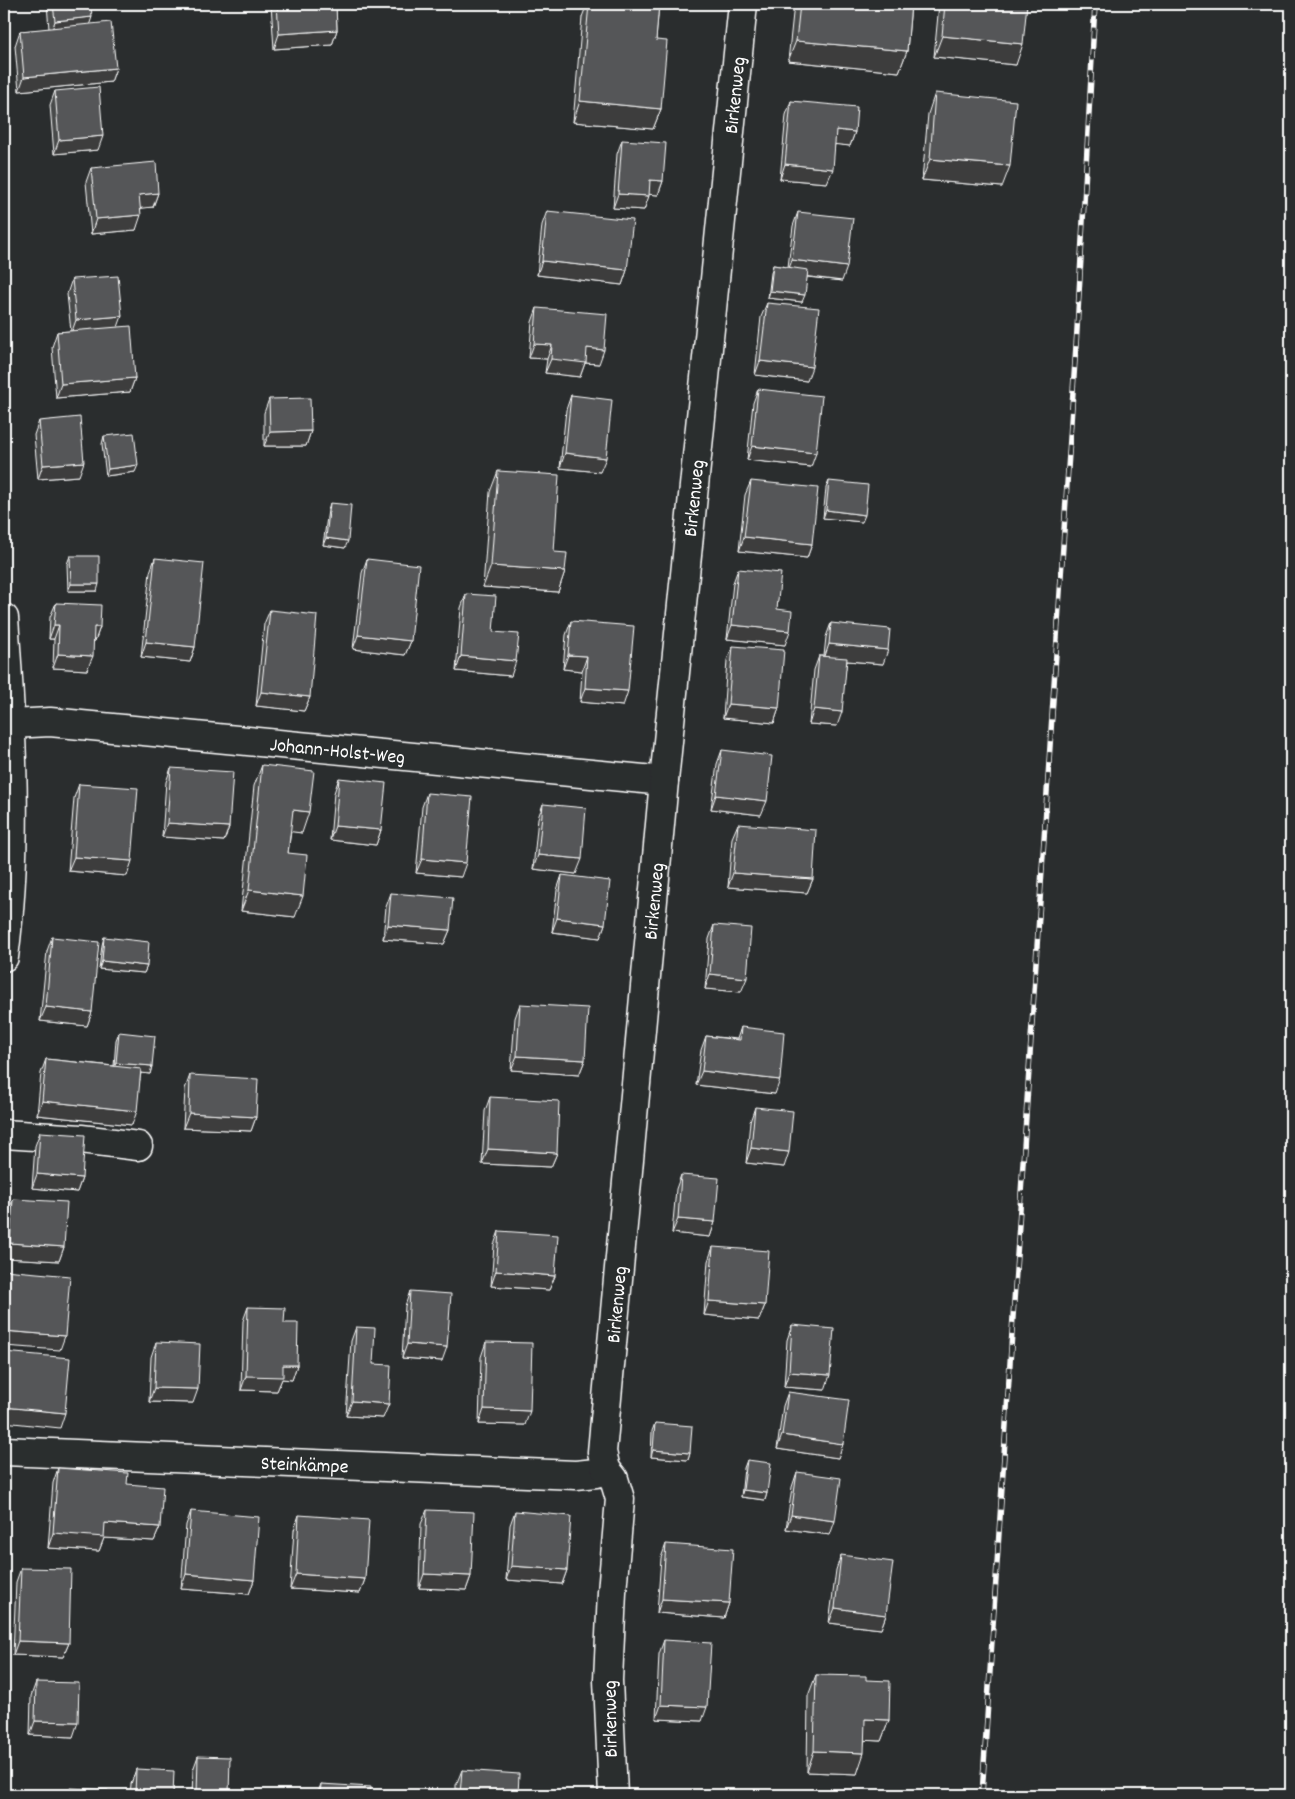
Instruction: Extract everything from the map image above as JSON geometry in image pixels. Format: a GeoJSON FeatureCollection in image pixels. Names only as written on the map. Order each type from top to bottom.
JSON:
{"type":"FeatureCollection","features":[{"type":"Feature","properties":{"kind":"street","name":"Birkenweg"},"geometry":{"type":"LineString","coordinates":[[613,1795],[608,1680],[612,1592],[620,1499],[614,1479],[606,1469],[602,1452],[664,780],[743,4]]}},
{"type":"Feature","properties":{"kind":"street"},"geometry":{"type":"LineString","coordinates":[[4,618],[14,849],[12,891],[4,957]]}},
{"type":"Feature","properties":{"kind":"street","name":"Johann-Holst-Weg"},"geometry":{"type":"LineString","coordinates":[[10,724],[50,722],[664,780]]}},
{"type":"Feature","properties":{"kind":"street"},"geometry":{"type":"LineString","coordinates":[[4,1134],[81,1139],[138,1146]]}},
{"type":"Feature","properties":{"kind":"street","name":"Steinkämpe"},"geometry":{"type":"LineString","coordinates":[[4,1451],[576,1475],[606,1469]]}},
{"type":"Feature","properties":{"kind":"building"},"geometry":{"type":"Polygon","coordinates":[[[53,4],[91,4],[92,17],[55,21],[53,4]]]}},
{"type":"Feature","properties":{"kind":"building"},"geometry":{"type":"Polygon","coordinates":[[[277,4],[336,4],[337,30],[279,34],[277,4]]]}},
{"type":"Feature","properties":{"kind":"building"},"geometry":{"type":"Polygon","coordinates":[[[589,4],[659,4],[656,40],[667,41],[661,109],[580,101],[589,4]]]}},
{"type":"Feature","properties":{"kind":"building"},"geometry":{"type":"Polygon","coordinates":[[[800,4],[911,4],[907,51],[796,41],[800,4]]]}},
{"type":"Feature","properties":{"kind":"building"},"geometry":{"type":"Polygon","coordinates":[[[945,4],[1027,4],[1023,44],[942,36],[945,4]]]}},
{"type":"Feature","properties":{"kind":"building"},"geometry":{"type":"Polygon","coordinates":[[[111,22],[116,68],[24,77],[20,31],[111,22]]]}},
{"type":"Feature","properties":{"kind":"building"},"geometry":{"type":"Polygon","coordinates":[[[99,87],[103,136],[59,140],[55,91],[99,87]]]}},
{"type":"Feature","properties":{"kind":"building"},"geometry":{"type":"Polygon","coordinates":[[[935,93],[1016,101],[1010,166],[930,159],[935,93]]]}},
{"type":"Feature","properties":{"kind":"building"},"geometry":{"type":"Polygon","coordinates":[[[791,101],[857,107],[855,132],[836,130],[833,169],[785,164],[791,101]]]}},
{"type":"Feature","properties":{"kind":"building"},"geometry":{"type":"Polygon","coordinates":[[[622,140],[666,143],[663,181],[650,180],[649,196],[618,194],[622,140]]]}},
{"type":"Feature","properties":{"kind":"building"},"geometry":{"type":"Polygon","coordinates":[[[156,162],[158,193],[139,195],[141,215],[96,219],[91,168],[156,162]]]}},
{"type":"Feature","properties":{"kind":"building"},"geometry":{"type":"Polygon","coordinates":[[[547,211],[633,220],[627,270],[542,261],[547,211]]]}},
{"type":"Feature","properties":{"kind":"building"},"geometry":{"type":"Polygon","coordinates":[[[798,212],[853,218],[847,267],[792,260],[798,212]]]}},
{"type":"Feature","properties":{"kind":"building"},"geometry":{"type":"Polygon","coordinates":[[[773,265],[808,270],[805,295],[770,291],[773,265]]]}},
{"type":"Feature","properties":{"kind":"building"},"geometry":{"type":"Polygon","coordinates":[[[118,276],[122,316],[76,320],[72,279],[118,276]]]}},
{"type":"Feature","properties":{"kind":"building"},"geometry":{"type":"Polygon","coordinates":[[[767,303],[819,308],[812,367],[760,361],[767,303]]]}},
{"type":"Feature","properties":{"kind":"building"},"geometry":{"type":"Polygon","coordinates":[[[537,308],[607,314],[604,350],[587,348],[586,363],[551,359],[552,345],[534,344],[537,308]]]}},
{"type":"Feature","properties":{"kind":"building"},"geometry":{"type":"Polygon","coordinates":[[[131,326],[135,378],[61,384],[57,332],[131,326]]]}},
{"type":"Feature","properties":{"kind":"building"},"geometry":{"type":"Polygon","coordinates":[[[758,389],[822,396],[816,453],[752,446],[758,389]]]}},
{"type":"Feature","properties":{"kind":"building"},"geometry":{"type":"Polygon","coordinates":[[[571,395],[612,400],[606,458],[565,453],[571,395]]]}},
{"type":"Feature","properties":{"kind":"building"},"geometry":{"type":"Polygon","coordinates":[[[310,398],[311,431],[270,432],[269,399],[310,398]]]}},
{"type":"Feature","properties":{"kind":"building"},"geometry":{"type":"Polygon","coordinates":[[[80,417],[84,462],[43,465],[39,421],[80,417]]]}},
{"type":"Feature","properties":{"kind":"building"},"geometry":{"type":"Polygon","coordinates":[[[134,433],[138,465],[108,469],[104,436],[134,433]]]}},
{"type":"Feature","properties":{"kind":"building"},"geometry":{"type":"Polygon","coordinates":[[[498,471],[559,475],[554,552],[567,553],[565,571],[491,566],[498,471]]]}},
{"type":"Feature","properties":{"kind":"building"},"geometry":{"type":"Polygon","coordinates":[[[751,481],[818,488],[812,544],[744,537],[751,481]]]}},
{"type":"Feature","properties":{"kind":"building"},"geometry":{"type":"Polygon","coordinates":[[[829,481],[868,485],[865,515],[826,510],[829,481]]]}},
{"type":"Feature","properties":{"kind":"building"},"geometry":{"type":"Polygon","coordinates":[[[330,503],[351,505],[348,541],[326,538],[330,503]]]}},
{"type":"Feature","properties":{"kind":"building"},"geometry":{"type":"Polygon","coordinates":[[[70,556],[99,556],[99,584],[71,584],[70,556]]]}},
{"type":"Feature","properties":{"kind":"building"},"geometry":{"type":"Polygon","coordinates":[[[155,558],[204,563],[195,647],[146,642],[155,558]]]}},
{"type":"Feature","properties":{"kind":"building"},"geometry":{"type":"Polygon","coordinates":[[[367,559],[419,565],[411,641],[358,635],[367,559]]]}},
{"type":"Feature","properties":{"kind":"building"},"geometry":{"type":"Polygon","coordinates":[[[738,569],[781,573],[777,609],[792,611],[790,631],[732,625],[738,569]]]}},
{"type":"Feature","properties":{"kind":"building"},"geometry":{"type":"Polygon","coordinates":[[[466,594],[496,596],[493,632],[519,634],[516,661],[461,656],[466,594]]]}},
{"type":"Feature","properties":{"kind":"building"},"geometry":{"type":"Polygon","coordinates":[[[56,603],[101,605],[100,627],[94,627],[93,656],[58,654],[59,625],[54,625],[56,603]]]}},
{"type":"Feature","properties":{"kind":"building"},"geometry":{"type":"Polygon","coordinates":[[[270,610],[317,615],[310,697],[261,692],[270,610]]]}},
{"type":"Feature","properties":{"kind":"building"},"geometry":{"type":"Polygon","coordinates":[[[571,621],[634,626],[628,691],[585,688],[587,656],[568,655],[571,621]]]}},
{"type":"Feature","properties":{"kind":"building"},"geometry":{"type":"Polygon","coordinates":[[[831,623],[890,629],[888,650],[829,644],[831,623]]]}},
{"type":"Feature","properties":{"kind":"building"},"geometry":{"type":"Polygon","coordinates":[[[733,646],[784,650],[779,708],[728,704],[733,646]]]}},
{"type":"Feature","properties":{"kind":"building"},"geometry":{"type":"Polygon","coordinates":[[[819,656],[847,658],[842,712],[814,709],[819,656]]]}},
{"type":"Feature","properties":{"kind":"building"},"geometry":{"type":"Polygon","coordinates":[[[722,750],[772,756],[767,801],[716,795],[722,750]]]}},
{"type":"Feature","properties":{"kind":"building"},"geometry":{"type":"Polygon","coordinates":[[[262,765],[314,771],[309,812],[293,810],[288,853],[307,855],[303,896],[249,890],[262,765]]]}},
{"type":"Feature","properties":{"kind":"building"},"geometry":{"type":"Polygon","coordinates":[[[171,768],[233,772],[229,827],[167,823],[171,768]]]}},
{"type":"Feature","properties":{"kind":"building"},"geometry":{"type":"Polygon","coordinates":[[[339,778],[386,783],[381,830],[335,826],[339,778]]]}},
{"type":"Feature","properties":{"kind":"building"},"geometry":{"type":"Polygon","coordinates":[[[79,784],[138,788],[132,861],[74,857],[79,784]]]}},
{"type":"Feature","properties":{"kind":"building"},"geometry":{"type":"Polygon","coordinates":[[[427,793],[472,797],[466,863],[422,859],[427,793]]]}},
{"type":"Feature","properties":{"kind":"building"},"geometry":{"type":"Polygon","coordinates":[[[543,804],[586,808],[582,859],[538,855],[543,804]]]}},
{"type":"Feature","properties":{"kind":"building"},"geometry":{"type":"Polygon","coordinates":[[[738,824],[816,830],[813,879],[733,873],[738,824]]]}},
{"type":"Feature","properties":{"kind":"building"},"geometry":{"type":"Polygon","coordinates":[[[562,875],[610,881],[605,924],[557,918],[562,875]]]}},
{"type":"Feature","properties":{"kind":"building"},"geometry":{"type":"Polygon","coordinates":[[[391,893],[453,898],[450,930],[388,925],[391,893]]]}},
{"type":"Feature","properties":{"kind":"building"},"geometry":{"type":"Polygon","coordinates":[[[714,925],[751,928],[747,978],[710,974],[714,925]]]}},
{"type":"Feature","properties":{"kind":"building"},"geometry":{"type":"Polygon","coordinates":[[[52,937],[99,942],[92,1012],[46,1007],[52,937]]]}},
{"type":"Feature","properties":{"kind":"building"},"geometry":{"type":"Polygon","coordinates":[[[104,937],[149,942],[147,966],[102,961],[104,937]]]}},
{"type":"Feature","properties":{"kind":"building"},"geometry":{"type":"Polygon","coordinates":[[[520,1004],[588,1008],[585,1060],[517,1056],[520,1004]]]}},
{"type":"Feature","properties":{"kind":"building"},"geometry":{"type":"Polygon","coordinates":[[[741,1027],[784,1032],[780,1080],[702,1071],[706,1036],[740,1040],[741,1027]]]}},
{"type":"Feature","properties":{"kind":"building"},"geometry":{"type":"Polygon","coordinates":[[[119,1032],[155,1036],[152,1066],[116,1063],[119,1032]]]}},
{"type":"Feature","properties":{"kind":"building"},"geometry":{"type":"Polygon","coordinates":[[[46,1059],[141,1069],[137,1111],[42,1101],[46,1059]]]}},
{"type":"Feature","properties":{"kind":"building"},"geometry":{"type":"Polygon","coordinates":[[[190,1075],[258,1079],[256,1117],[189,1113],[190,1075]]]}},
{"type":"Feature","properties":{"kind":"building"},"geometry":{"type":"Polygon","coordinates":[[[490,1097],[559,1101],[557,1153],[488,1149],[490,1097]]]}},
{"type":"Feature","properties":{"kind":"building"},"geometry":{"type":"Polygon","coordinates":[[[755,1107],[793,1111],[789,1152],[751,1148],[755,1107]]]}},
{"type":"Feature","properties":{"kind":"building"},"geometry":{"type":"Polygon","coordinates":[[[40,1132],[85,1135],[82,1178],[37,1174],[40,1132]]]}},
{"type":"Feature","properties":{"kind":"building"},"geometry":{"type":"Polygon","coordinates":[[[681,1175],[719,1178],[715,1222],[678,1219],[681,1175]]]}},
{"type":"Feature","properties":{"kind":"building"},"geometry":{"type":"Polygon","coordinates":[[[13,1199],[67,1202],[64,1247],[10,1243],[13,1199]]]}},
{"type":"Feature","properties":{"kind":"building"},"geometry":{"type":"Polygon","coordinates":[[[499,1231],[558,1235],[555,1276],[496,1271],[499,1231]]]}},
{"type":"Feature","properties":{"kind":"building"},"geometry":{"type":"Polygon","coordinates":[[[713,1247],[769,1251],[765,1305],[709,1301],[713,1247]]]}},
{"type":"Feature","properties":{"kind":"building"},"geometry":{"type":"Polygon","coordinates":[[[4,1270],[70,1276],[65,1336],[4,1331],[4,1270]]]}},
{"type":"Feature","properties":{"kind":"building"},"geometry":{"type":"Polygon","coordinates":[[[410,1291],[451,1294],[447,1347],[407,1344],[410,1291]]]}},
{"type":"Feature","properties":{"kind":"building"},"geometry":{"type":"Polygon","coordinates":[[[248,1307],[285,1308],[284,1323],[298,1323],[297,1365],[283,1365],[283,1377],[246,1376],[248,1307]]]}},
{"type":"Feature","properties":{"kind":"building"},"geometry":{"type":"Polygon","coordinates":[[[792,1325],[834,1329],[830,1375],[789,1372],[792,1325]]]}},
{"type":"Feature","properties":{"kind":"building"},"geometry":{"type":"Polygon","coordinates":[[[356,1327],[375,1328],[373,1364],[391,1365],[389,1404],[352,1401],[356,1327]]]}},
{"type":"Feature","properties":{"kind":"building"},"geometry":{"type":"Polygon","coordinates":[[[156,1342],[200,1344],[198,1389],[154,1388],[156,1342]]]}},
{"type":"Feature","properties":{"kind":"building"},"geometry":{"type":"Polygon","coordinates":[[[486,1342],[532,1343],[530,1411],[484,1409],[486,1342]]]}},
{"type":"Feature","properties":{"kind":"building"},"geometry":{"type":"Polygon","coordinates":[[[4,1352],[70,1358],[65,1413],[4,1407],[4,1352]]]}},
{"type":"Feature","properties":{"kind":"building"},"geometry":{"type":"Polygon","coordinates":[[[788,1392],[849,1400],[843,1444],[782,1435],[788,1392]]]}},
{"type":"Feature","properties":{"kind":"building"},"geometry":{"type":"Polygon","coordinates":[[[655,1423],[692,1426],[690,1453],[653,1450],[655,1423]]]}},
{"type":"Feature","properties":{"kind":"building"},"geometry":{"type":"Polygon","coordinates":[[[747,1460],[771,1463],[767,1493],[743,1490],[747,1460]]]}},
{"type":"Feature","properties":{"kind":"building"},"geometry":{"type":"Polygon","coordinates":[[[58,1468],[128,1473],[127,1484],[163,1487],[160,1527],[105,1523],[104,1537],[53,1533],[58,1468]]]}},
{"type":"Feature","properties":{"kind":"building"},"geometry":{"type":"Polygon","coordinates":[[[797,1472],[841,1478],[835,1521],[791,1515],[797,1472]]]}},
{"type":"Feature","properties":{"kind":"building"},"geometry":{"type":"Polygon","coordinates":[[[427,1510],[474,1512],[471,1576],[424,1574],[427,1510]]]}},
{"type":"Feature","properties":{"kind":"building"},"geometry":{"type":"Polygon","coordinates":[[[191,1511],[259,1517],[254,1580],[186,1574],[191,1511]]]}},
{"type":"Feature","properties":{"kind":"building"},"geometry":{"type":"Polygon","coordinates":[[[515,1511],[571,1516],[567,1570],[511,1566],[515,1511]]]}},
{"type":"Feature","properties":{"kind":"building"},"geometry":{"type":"Polygon","coordinates":[[[299,1515],[369,1520],[365,1579],[296,1574],[299,1515]]]}},
{"type":"Feature","properties":{"kind":"building"},"geometry":{"type":"Polygon","coordinates":[[[666,1544],[733,1549],[729,1603],[662,1599],[666,1544]]]}},
{"type":"Feature","properties":{"kind":"building"},"geometry":{"type":"Polygon","coordinates":[[[841,1555],[893,1562],[886,1615],[835,1608],[841,1555]]]}},
{"type":"Feature","properties":{"kind":"building"},"geometry":{"type":"Polygon","coordinates":[[[21,1568],[71,1569],[69,1643],[18,1641],[21,1568]]]}},
{"type":"Feature","properties":{"kind":"building"},"geometry":{"type":"Polygon","coordinates":[[[664,1640],[711,1643],[707,1707],[661,1705],[664,1640]]]}},
{"type":"Feature","properties":{"kind":"building"},"geometry":{"type":"Polygon","coordinates":[[[816,1675],[866,1676],[866,1680],[890,1681],[889,1720],[865,1719],[864,1753],[814,1751],[816,1675]]]}},
{"type":"Feature","properties":{"kind":"building"},"geometry":{"type":"Polygon","coordinates":[[[36,1682],[79,1683],[78,1722],[35,1721],[36,1682]]]}},
{"type":"Feature","properties":{"kind":"building"},"geometry":{"type":"Polygon","coordinates":[[[198,1756],[230,1757],[229,1795],[197,1795],[198,1756]]]}},
{"type":"Feature","properties":{"kind":"building"},"geometry":{"type":"Polygon","coordinates":[[[136,1769],[174,1771],[173,1795],[135,1795],[136,1769]]]}},
{"type":"Feature","properties":{"kind":"building"},"geometry":{"type":"Polygon","coordinates":[[[462,1770],[519,1774],[518,1795],[460,1795],[462,1770]]]}},
{"type":"Feature","properties":{"kind":"building"},"geometry":{"type":"Polygon","coordinates":[[[321,1784],[371,1787],[370,1795],[320,1795],[321,1784]]]}},
{"type":"Feature","properties":{"kind":"building"},"geometry":{"type":"Polygon","coordinates":[[[70,1788],[108,1790],[108,1795],[70,1795],[70,1788]]]}},
{"type":"Feature","properties":{"kind":"building"},"geometry":{"type":"Polygon","coordinates":[[[820,1792],[870,1795],[820,1795],[820,1792]]]}},
{"type":"Feature","properties":{"kind":"railway"},"geometry":{"type":"LineString","coordinates":[[982,1795],[1077,330],[1095,4]]}}]}
